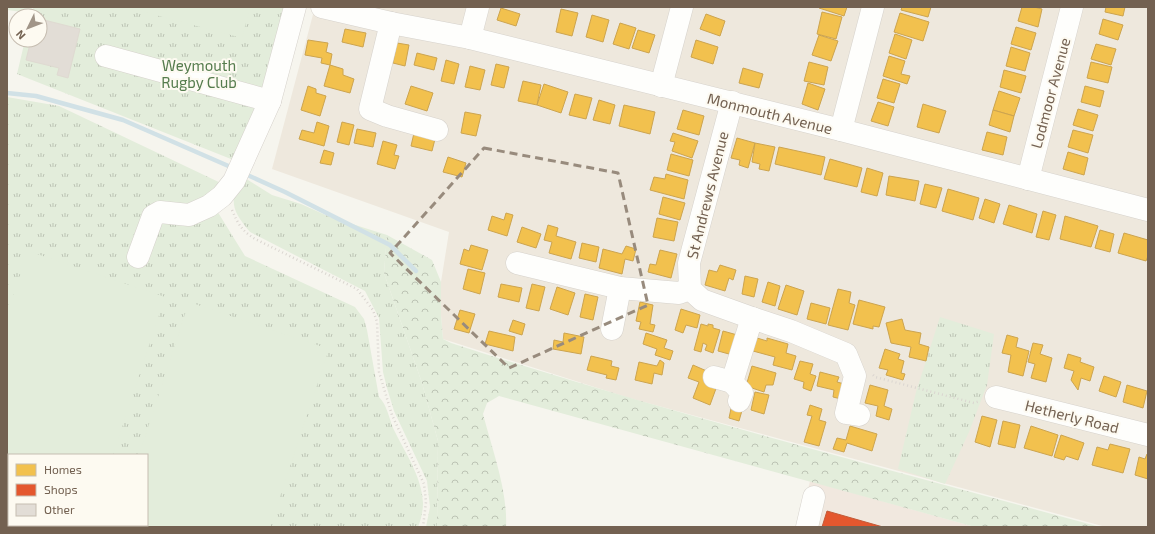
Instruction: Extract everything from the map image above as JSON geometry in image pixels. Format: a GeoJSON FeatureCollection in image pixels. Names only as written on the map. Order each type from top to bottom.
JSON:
{"type":"FeatureCollection","features":[{"type":"Feature","properties":{"kind":"street"},"geometry":{"type":"LineString","coordinates":[[138,257],[153,216],[160,212],[189,215],[210,206],[222,196],[238,171],[270,101],[295,7]]}},
{"type":"Feature","properties":{"kind":"street","name":"Monmouth Avenue"},"geometry":{"type":"LineString","coordinates":[[322,7],[391,23],[470,38],[661,86],[732,102],[1148,210]]}},
{"type":"Feature","properties":{"kind":"street"},"geometry":{"type":"LineString","coordinates":[[470,38],[478,7]]}},
{"type":"Feature","properties":{"kind":"street"},"geometry":{"type":"LineString","coordinates":[[661,86],[682,7]]}},
{"type":"Feature","properties":{"kind":"street"},"geometry":{"type":"LineString","coordinates":[[841,130],[874,7]]}},
{"type":"Feature","properties":{"kind":"street","name":"Lodmoor Avenue"},"geometry":{"type":"LineString","coordinates":[[1028,179],[1072,7]]}},
{"type":"Feature","properties":{"kind":"street"},"geometry":{"type":"LineString","coordinates":[[391,23],[370,109],[387,116],[437,130]]}},
{"type":"Feature","properties":{"kind":"street"},"geometry":{"type":"LineString","coordinates":[[106,56],[270,101]]}},
{"type":"Feature","properties":{"kind":"street","name":"St Andrews Avenue"},"geometry":{"type":"LineString","coordinates":[[690,289],[689,263],[732,102]]}},
{"type":"Feature","properties":{"kind":"street"},"geometry":{"type":"LineString","coordinates":[[517,263],[620,288],[679,293],[690,289],[702,300],[790,331],[846,354],[855,376],[846,413],[859,415]]}},
{"type":"Feature","properties":{"kind":"street"},"geometry":{"type":"LineString","coordinates":[[612,329],[620,288]]}},
{"type":"Feature","properties":{"kind":"street"},"geometry":{"type":"LineString","coordinates":[[728,387],[752,318]]}},
{"type":"Feature","properties":{"kind":"street","name":"Hetherly Road"},"geometry":{"type":"LineString","coordinates":[[996,397],[1148,435]]}},
{"type":"Feature","properties":{"kind":"street"},"geometry":{"type":"LineString","coordinates":[[807,527],[814,497]]}},
{"type":"Feature","properties":{"kind":"path"},"geometry":{"type":"LineString","coordinates":[[238,171],[230,198],[237,221],[245,232],[262,243],[357,289],[373,310],[378,322],[379,372],[384,392],[392,415],[424,484],[426,502],[423,527]]}},
{"type":"Feature","properties":{"kind":"path"},"geometry":{"type":"LineString","coordinates":[[869,372],[875,377],[974,403],[996,397]]}},
{"type":"Feature","properties":{"kind":"highlighted area"},"geometry":{"type":"Polygon","coordinates":[[[484,148],[618,173],[648,305],[509,368],[390,253],[484,148]]]}},
{"type":"Feature","properties":{"kind":"shaded area"},"geometry":{"type":"Polygon","coordinates":[[[315,7],[1148,7],[1148,527],[1106,527],[629,398],[443,339],[441,282],[449,232],[272,169],[315,7]]]}},
{"type":"Feature","properties":{"kind":"shaded area"},"geometry":{"type":"Polygon","coordinates":[[[810,481],[975,527],[799,527],[810,481]]]}},
{"type":"Feature","properties":{"kind":"green space"},"geometry":{"type":"Polygon","coordinates":[[[7,7],[32,7],[8,8],[7,10],[7,7]]]}},
{"type":"Feature","properties":{"kind":"green space"},"geometry":{"type":"Polygon","coordinates":[[[125,7],[250,7],[242,38],[125,7]]]}},
{"type":"Feature","properties":{"kind":"green space","name":"Weymouth Rugby Club"},"geometry":{"type":"Polygon","coordinates":[[[288,7],[274,68],[236,161],[17,74],[23,48],[48,48],[48,8],[33,8],[288,7]]]}},
{"type":"Feature","properties":{"kind":"green space"},"geometry":{"type":"Polygon","coordinates":[[[7,97],[59,106],[225,185],[214,206],[245,256],[355,307],[364,319],[367,330],[379,397],[386,408],[393,428],[416,473],[422,493],[423,509],[418,527],[7,527],[7,97]]]}},
{"type":"Feature","properties":{"kind":"green space"},"geometry":{"type":"Polygon","coordinates":[[[240,175],[272,195],[301,204],[330,217],[387,235],[384,273],[422,383],[438,441],[437,527],[426,527],[430,507],[427,481],[394,411],[383,372],[379,318],[365,291],[250,232],[239,217],[234,205],[235,192],[240,175]]]}},
{"type":"Feature","properties":{"kind":"green space"},"geometry":{"type":"Polygon","coordinates":[[[387,235],[432,260],[441,282],[443,339],[451,343],[612,393],[693,416],[1100,527],[975,527],[499,396],[487,403],[483,414],[505,499],[506,527],[437,527],[438,441],[422,383],[384,273],[387,235]]]}},
{"type":"Feature","properties":{"kind":"green space"},"geometry":{"type":"Polygon","coordinates":[[[28,251],[165,297],[113,454],[8,454],[8,518],[7,518],[7,314],[28,251]]]}},
{"type":"Feature","properties":{"kind":"green space"},"geometry":{"type":"Polygon","coordinates":[[[189,302],[329,349],[270,527],[115,527],[148,526],[148,454],[139,454],[189,302]]]}},
{"type":"Feature","properties":{"kind":"green space"},"geometry":{"type":"Polygon","coordinates":[[[940,317],[994,334],[987,385],[969,432],[945,484],[898,469],[916,392],[940,317]]]}},
{"type":"Feature","properties":{"kind":"green space"},"geometry":{"type":"Polygon","coordinates":[[[31,526],[89,526],[89,527],[31,526]]]}},
{"type":"Feature","properties":{"kind":"building: Homes"},"geometry":{"type":"Polygon","coordinates":[[[847,7],[844,16],[819,8],[847,7]]]}},
{"type":"Feature","properties":{"kind":"building: Homes"},"geometry":{"type":"Polygon","coordinates":[[[902,7],[931,7],[928,17],[901,10],[902,7]]]}},
{"type":"Feature","properties":{"kind":"building: Homes"},"geometry":{"type":"Polygon","coordinates":[[[1022,7],[1042,9],[1038,27],[1018,21],[1022,7]]]}},
{"type":"Feature","properties":{"kind":"building: Homes"},"geometry":{"type":"Polygon","coordinates":[[[1106,7],[1125,7],[1123,16],[1105,12],[1106,7]]]}},
{"type":"Feature","properties":{"kind":"building: Homes"},"geometry":{"type":"Polygon","coordinates":[[[501,8],[520,14],[516,26],[497,20],[501,8]]]}},
{"type":"Feature","properties":{"kind":"building: Homes"},"geometry":{"type":"Polygon","coordinates":[[[561,9],[578,13],[572,36],[556,32],[561,9]]]}},
{"type":"Feature","properties":{"kind":"building: Homes"},"geometry":{"type":"Polygon","coordinates":[[[822,12],[842,17],[836,39],[817,34],[822,12]]]}},
{"type":"Feature","properties":{"kind":"building: Homes"},"geometry":{"type":"Polygon","coordinates":[[[900,13],[929,22],[923,41],[894,32],[900,13]]]}},
{"type":"Feature","properties":{"kind":"building: Homes"},"geometry":{"type":"Polygon","coordinates":[[[706,14],[725,21],[720,36],[700,29],[706,14]]]}},
{"type":"Feature","properties":{"kind":"building: Homes"},"geometry":{"type":"Polygon","coordinates":[[[592,15],[609,20],[603,42],[586,37],[592,15]]]}},
{"type":"Feature","properties":{"kind":"building: Homes"},"geometry":{"type":"Polygon","coordinates":[[[1103,19],[1123,25],[1118,40],[1099,34],[1103,19]]]}},
{"type":"Feature","properties":{"kind":"building: Homes"},"geometry":{"type":"Polygon","coordinates":[[[620,23],[636,28],[629,49],[613,44],[620,23]]]}},
{"type":"Feature","properties":{"kind":"building: Homes"},"geometry":{"type":"Polygon","coordinates":[[[1016,27],[1036,33],[1031,50],[1011,44],[1016,27]]]}},
{"type":"Feature","properties":{"kind":"building: Homes"},"geometry":{"type":"Polygon","coordinates":[[[345,29],[366,33],[363,47],[342,42],[345,29]]]}},
{"type":"Feature","properties":{"kind":"building: Homes"},"geometry":{"type":"Polygon","coordinates":[[[638,30],[655,35],[649,53],[632,48],[638,30]]]}},
{"type":"Feature","properties":{"kind":"building: Homes"},"geometry":{"type":"Polygon","coordinates":[[[895,34],[912,40],[906,59],[889,53],[895,34]]]}},
{"type":"Feature","properties":{"kind":"building: Homes"},"geometry":{"type":"Polygon","coordinates":[[[819,35],[838,41],[831,61],[812,55],[819,35]]]}},
{"type":"Feature","properties":{"kind":"building: Homes"},"geometry":{"type":"Polygon","coordinates":[[[308,40],[328,43],[326,52],[332,54],[330,65],[321,63],[322,58],[305,55],[308,40]]]}},
{"type":"Feature","properties":{"kind":"building: Homes"},"geometry":{"type":"Polygon","coordinates":[[[696,40],[718,47],[713,64],[691,57],[696,40]]]}},
{"type":"Feature","properties":{"kind":"building: Homes"},"geometry":{"type":"Polygon","coordinates":[[[397,43],[409,45],[405,66],[393,63],[397,43]]]}},
{"type":"Feature","properties":{"kind":"building: Homes"},"geometry":{"type":"Polygon","coordinates":[[[1096,44],[1116,49],[1111,65],[1091,59],[1096,44]]]}},
{"type":"Feature","properties":{"kind":"building: Homes"},"geometry":{"type":"Polygon","coordinates":[[[1011,47],[1030,53],[1025,71],[1006,66],[1011,47]]]}},
{"type":"Feature","properties":{"kind":"building: Homes"},"geometry":{"type":"Polygon","coordinates":[[[417,53],[437,58],[434,70],[414,65],[417,53]]]}},
{"type":"Feature","properties":{"kind":"building: Homes"},"geometry":{"type":"Polygon","coordinates":[[[889,56],[905,61],[901,74],[910,76],[907,84],[883,76],[889,56]]]}},
{"type":"Feature","properties":{"kind":"building: Homes"},"geometry":{"type":"Polygon","coordinates":[[[446,60],[459,64],[454,84],[441,81],[446,60]]]}},
{"type":"Feature","properties":{"kind":"building: Homes"},"geometry":{"type":"Polygon","coordinates":[[[809,62],[828,67],[824,85],[804,81],[809,62]]]}},
{"type":"Feature","properties":{"kind":"building: Homes"},"geometry":{"type":"Polygon","coordinates":[[[1091,62],[1112,67],[1108,83],[1087,78],[1091,62]]]}},
{"type":"Feature","properties":{"kind":"building: Homes"},"geometry":{"type":"Polygon","coordinates":[[[496,64],[509,67],[504,88],[491,85],[496,64]]]}},
{"type":"Feature","properties":{"kind":"building: Homes"},"geometry":{"type":"Polygon","coordinates":[[[330,65],[343,69],[343,75],[354,79],[350,93],[324,86],[330,65]]]}},
{"type":"Feature","properties":{"kind":"building: Homes"},"geometry":{"type":"Polygon","coordinates":[[[470,66],[485,70],[480,90],[465,87],[470,66]]]}},
{"type":"Feature","properties":{"kind":"building: Homes"},"geometry":{"type":"Polygon","coordinates":[[[743,68],[763,74],[759,88],[739,83],[743,68]]]}},
{"type":"Feature","properties":{"kind":"building: Homes"},"geometry":{"type":"Polygon","coordinates":[[[1004,70],[1026,76],[1021,93],[1000,87],[1004,70]]]}},
{"type":"Feature","properties":{"kind":"building: Homes"},"geometry":{"type":"Polygon","coordinates":[[[883,79],[900,84],[894,103],[877,98],[883,79]]]}},
{"type":"Feature","properties":{"kind":"building: Homes"},"geometry":{"type":"Polygon","coordinates":[[[523,81],[541,85],[537,105],[518,101],[523,81]]]}},
{"type":"Feature","properties":{"kind":"building: Homes"},"geometry":{"type":"Polygon","coordinates":[[[808,83],[825,89],[818,110],[802,104],[808,83]]]}},
{"type":"Feature","properties":{"kind":"building: Homes"},"geometry":{"type":"Polygon","coordinates":[[[544,84],[568,92],[561,113],[537,105],[544,84]]]}},
{"type":"Feature","properties":{"kind":"building: Homes"},"geometry":{"type":"Polygon","coordinates":[[[308,86],[316,89],[316,93],[326,96],[320,116],[301,110],[308,86]]]}},
{"type":"Feature","properties":{"kind":"building: Homes"},"geometry":{"type":"Polygon","coordinates":[[[411,86],[433,93],[427,111],[405,104],[411,86]]]}},
{"type":"Feature","properties":{"kind":"building: Homes"},"geometry":{"type":"Polygon","coordinates":[[[1085,86],[1104,91],[1100,107],[1081,102],[1085,86]]]}},
{"type":"Feature","properties":{"kind":"building: Homes"},"geometry":{"type":"Polygon","coordinates":[[[999,91],[1020,98],[1014,116],[993,110],[999,91]]]}},
{"type":"Feature","properties":{"kind":"building: Homes"},"geometry":{"type":"Polygon","coordinates":[[[575,94],[592,98],[586,119],[569,115],[575,94]]]}},
{"type":"Feature","properties":{"kind":"building: Homes"},"geometry":{"type":"Polygon","coordinates":[[[599,100],[615,105],[610,124],[593,120],[599,100]]]}},
{"type":"Feature","properties":{"kind":"building: Homes"},"geometry":{"type":"Polygon","coordinates":[[[878,102],[894,107],[888,126],[871,121],[878,102]]]}},
{"type":"Feature","properties":{"kind":"building: Homes"},"geometry":{"type":"Polygon","coordinates":[[[923,104],[946,111],[939,133],[917,127],[923,104]]]}},
{"type":"Feature","properties":{"kind":"building: Homes"},"geometry":{"type":"Polygon","coordinates":[[[624,105],[655,112],[650,134],[619,126],[624,105]]]}},
{"type":"Feature","properties":{"kind":"building: Homes"},"geometry":{"type":"Polygon","coordinates":[[[1078,109],[1098,115],[1093,131],[1073,125],[1078,109]]]}},
{"type":"Feature","properties":{"kind":"building: Homes"},"geometry":{"type":"Polygon","coordinates":[[[683,110],[704,116],[699,135],[677,129],[683,110]]]}},
{"type":"Feature","properties":{"kind":"building: Homes"},"geometry":{"type":"Polygon","coordinates":[[[993,110],[1014,116],[1010,132],[989,125],[993,110]]]}},
{"type":"Feature","properties":{"kind":"building: Homes"},"geometry":{"type":"Polygon","coordinates":[[[465,112],[481,115],[476,136],[461,133],[465,112]]]}},
{"type":"Feature","properties":{"kind":"building: Homes"},"geometry":{"type":"Polygon","coordinates":[[[317,122],[329,126],[324,146],[299,139],[302,130],[314,133],[317,122]]]}},
{"type":"Feature","properties":{"kind":"building: Homes"},"geometry":{"type":"Polygon","coordinates":[[[342,122],[354,125],[349,145],[337,142],[342,122]]]}},
{"type":"Feature","properties":{"kind":"building: Homes"},"geometry":{"type":"Polygon","coordinates":[[[357,129],[376,133],[373,147],[354,143],[357,129]]]}},
{"type":"Feature","properties":{"kind":"building: Homes"},"geometry":{"type":"Polygon","coordinates":[[[1073,130],[1093,135],[1088,153],[1068,147],[1073,130]]]}},
{"type":"Feature","properties":{"kind":"building: Homes"},"geometry":{"type":"Polygon","coordinates":[[[987,132],[1007,137],[1003,155],[982,150],[987,132]]]}},
{"type":"Feature","properties":{"kind":"building: Homes"},"geometry":{"type":"Polygon","coordinates":[[[414,133],[435,139],[432,151],[411,146],[414,133]]]}},
{"type":"Feature","properties":{"kind":"building: Homes"},"geometry":{"type":"Polygon","coordinates":[[[673,133],[698,141],[692,158],[672,151],[675,142],[670,141],[673,133]]]}},
{"type":"Feature","properties":{"kind":"building: Homes"},"geometry":{"type":"Polygon","coordinates":[[[737,138],[755,143],[748,168],[739,165],[740,160],[731,158],[737,138]]]}},
{"type":"Feature","properties":{"kind":"building: Homes"},"geometry":{"type":"Polygon","coordinates":[[[383,141],[397,145],[394,155],[399,156],[395,169],[377,164],[383,141]]]}},
{"type":"Feature","properties":{"kind":"building: Homes"},"geometry":{"type":"Polygon","coordinates":[[[755,143],[775,147],[769,171],[759,169],[760,164],[752,162],[755,143]]]}},
{"type":"Feature","properties":{"kind":"building: Homes"},"geometry":{"type":"Polygon","coordinates":[[[779,147],[825,157],[821,175],[775,164],[779,147]]]}},
{"type":"Feature","properties":{"kind":"building: Homes"},"geometry":{"type":"Polygon","coordinates":[[[324,150],[334,153],[331,165],[320,163],[324,150]]]}},
{"type":"Feature","properties":{"kind":"building: Homes"},"geometry":{"type":"Polygon","coordinates":[[[1068,152],[1088,158],[1084,175],[1063,169],[1068,152]]]}},
{"type":"Feature","properties":{"kind":"building: Homes"},"geometry":{"type":"Polygon","coordinates":[[[671,154],[693,160],[689,176],[667,170],[671,154]]]}},
{"type":"Feature","properties":{"kind":"building: Homes"},"geometry":{"type":"Polygon","coordinates":[[[448,157],[466,163],[462,177],[443,172],[448,157]]]}},
{"type":"Feature","properties":{"kind":"building: Homes"},"geometry":{"type":"Polygon","coordinates":[[[830,159],[862,168],[857,187],[824,179],[830,159]]]}},
{"type":"Feature","properties":{"kind":"building: Homes"},"geometry":{"type":"Polygon","coordinates":[[[867,168],[883,173],[877,196],[861,192],[867,168]]]}},
{"type":"Feature","properties":{"kind":"building: Homes"},"geometry":{"type":"Polygon","coordinates":[[[666,174],[688,180],[684,199],[650,190],[654,177],[665,179],[666,174]]]}},
{"type":"Feature","properties":{"kind":"building: Homes"},"geometry":{"type":"Polygon","coordinates":[[[889,176],[919,181],[915,201],[886,195],[889,176]]]}},
{"type":"Feature","properties":{"kind":"building: Homes"},"geometry":{"type":"Polygon","coordinates":[[[925,184],[942,188],[936,208],[920,204],[925,184]]]}},
{"type":"Feature","properties":{"kind":"building: Homes"},"geometry":{"type":"Polygon","coordinates":[[[948,189],[979,198],[973,220],[942,211],[948,189]]]}},
{"type":"Feature","properties":{"kind":"building: Homes"},"geometry":{"type":"Polygon","coordinates":[[[663,197],[685,203],[680,220],[659,214],[663,197]]]}},
{"type":"Feature","properties":{"kind":"building: Homes"},"geometry":{"type":"Polygon","coordinates":[[[985,199],[1000,204],[994,223],[979,218],[985,199]]]}},
{"type":"Feature","properties":{"kind":"building: Homes"},"geometry":{"type":"Polygon","coordinates":[[[1009,205],[1037,214],[1032,233],[1003,224],[1009,205]]]}},
{"type":"Feature","properties":{"kind":"building: Homes"},"geometry":{"type":"Polygon","coordinates":[[[1043,211],[1056,215],[1049,240],[1036,237],[1043,211]]]}},
{"type":"Feature","properties":{"kind":"building: Homes"},"geometry":{"type":"Polygon","coordinates":[[[506,213],[513,215],[507,236],[488,230],[492,216],[504,220],[506,213]]]}},
{"type":"Feature","properties":{"kind":"building: Homes"},"geometry":{"type":"Polygon","coordinates":[[[1065,216],[1098,226],[1091,247],[1060,239],[1065,216]]]}},
{"type":"Feature","properties":{"kind":"building: Homes"},"geometry":{"type":"Polygon","coordinates":[[[657,218],[678,222],[674,241],[653,237],[657,218]]]}},
{"type":"Feature","properties":{"kind":"building: Homes"},"geometry":{"type":"Polygon","coordinates":[[[548,225],[558,228],[556,236],[576,242],[571,259],[549,253],[552,242],[544,240],[548,225]]]}},
{"type":"Feature","properties":{"kind":"building: Homes"},"geometry":{"type":"Polygon","coordinates":[[[522,227],[541,234],[536,248],[517,242],[522,227]]]}},
{"type":"Feature","properties":{"kind":"building: Homes"},"geometry":{"type":"Polygon","coordinates":[[[1100,230],[1114,234],[1110,252],[1095,248],[1100,230]]]}},
{"type":"Feature","properties":{"kind":"building: Homes"},"geometry":{"type":"Polygon","coordinates":[[[1124,233],[1148,240],[1148,256],[1146,261],[1118,253],[1124,233]]]}},
{"type":"Feature","properties":{"kind":"building: Homes"},"geometry":{"type":"Polygon","coordinates":[[[582,243],[599,247],[596,262],[579,258],[582,243]]]}},
{"type":"Feature","properties":{"kind":"building: Homes"},"geometry":{"type":"Polygon","coordinates":[[[471,245],[488,250],[482,270],[460,264],[464,249],[469,251],[471,245]]]}},
{"type":"Feature","properties":{"kind":"building: Homes"},"geometry":{"type":"Polygon","coordinates":[[[626,246],[636,249],[633,261],[625,259],[622,274],[599,268],[603,249],[622,254],[626,246]]]}},
{"type":"Feature","properties":{"kind":"building: Homes"},"geometry":{"type":"Polygon","coordinates":[[[660,250],[677,254],[671,278],[648,272],[650,264],[656,265],[660,250]]]}},
{"type":"Feature","properties":{"kind":"building: Homes"},"geometry":{"type":"Polygon","coordinates":[[[720,265],[736,270],[733,280],[729,278],[725,291],[705,285],[709,270],[717,272],[720,265]]]}},
{"type":"Feature","properties":{"kind":"building: Homes"},"geometry":{"type":"Polygon","coordinates":[[[468,269],[485,273],[480,294],[463,289],[468,269]]]}},
{"type":"Feature","properties":{"kind":"building: Homes"},"geometry":{"type":"Polygon","coordinates":[[[745,276],[758,279],[754,297],[742,294],[745,276]]]}},
{"type":"Feature","properties":{"kind":"building: Homes"},"geometry":{"type":"Polygon","coordinates":[[[768,282],[780,286],[775,306],[762,302],[768,282]]]}},
{"type":"Feature","properties":{"kind":"building: Homes"},"geometry":{"type":"Polygon","coordinates":[[[501,284],[522,288],[519,302],[498,297],[501,284]]]}},
{"type":"Feature","properties":{"kind":"building: Homes"},"geometry":{"type":"Polygon","coordinates":[[[532,284],[545,287],[539,311],[526,308],[532,284]]]}},
{"type":"Feature","properties":{"kind":"building: Homes"},"geometry":{"type":"Polygon","coordinates":[[[786,285],[804,291],[797,315],[778,309],[786,285]]]}},
{"type":"Feature","properties":{"kind":"building: Homes"},"geometry":{"type":"Polygon","coordinates":[[[557,287],[575,293],[568,315],[550,309],[557,287]]]}},
{"type":"Feature","properties":{"kind":"building: Homes"},"geometry":{"type":"Polygon","coordinates":[[[838,289],[851,292],[849,303],[855,305],[848,330],[828,325],[838,289]]]}},
{"type":"Feature","properties":{"kind":"building: Homes"},"geometry":{"type":"Polygon","coordinates":[[[585,294],[598,297],[593,320],[580,317],[585,294]]]}},
{"type":"Feature","properties":{"kind":"building: Homes"},"geometry":{"type":"Polygon","coordinates":[[[859,300],[885,307],[879,327],[873,326],[873,329],[853,324],[859,300]]]}},
{"type":"Feature","properties":{"kind":"building: Homes"},"geometry":{"type":"Polygon","coordinates":[[[640,302],[653,305],[650,324],[655,325],[653,332],[639,329],[641,322],[636,321],[640,302]]]}},
{"type":"Feature","properties":{"kind":"building: Homes"},"geometry":{"type":"Polygon","coordinates":[[[811,303],[830,308],[826,324],[807,319],[811,303]]]}},
{"type":"Feature","properties":{"kind":"building: Homes"},"geometry":{"type":"Polygon","coordinates":[[[681,309],[700,315],[697,328],[686,325],[683,333],[675,330],[681,309]]]}},
{"type":"Feature","properties":{"kind":"building: Homes"},"geometry":{"type":"Polygon","coordinates":[[[460,310],[475,314],[469,333],[454,329],[460,310]]]}},
{"type":"Feature","properties":{"kind":"building: Homes"},"geometry":{"type":"Polygon","coordinates":[[[902,319],[905,330],[921,333],[919,344],[929,347],[926,361],[909,357],[911,347],[891,343],[886,323],[902,319]]]}},
{"type":"Feature","properties":{"kind":"building: Homes"},"geometry":{"type":"Polygon","coordinates":[[[513,320],[525,324],[522,335],[509,331],[513,320]]]}},
{"type":"Feature","properties":{"kind":"building: Homes"},"geometry":{"type":"Polygon","coordinates":[[[701,324],[708,326],[708,324],[713,325],[713,328],[720,330],[713,353],[705,350],[707,345],[703,343],[701,352],[694,350],[701,324]]]}},
{"type":"Feature","properties":{"kind":"building: Homes"},"geometry":{"type":"Polygon","coordinates":[[[489,331],[515,337],[513,351],[485,344],[489,331]]]}},
{"type":"Feature","properties":{"kind":"building: Homes"},"geometry":{"type":"Polygon","coordinates":[[[723,331],[741,336],[729,354],[718,351],[723,331]]]}},
{"type":"Feature","properties":{"kind":"building: Homes"},"geometry":{"type":"Polygon","coordinates":[[[564,333],[584,337],[581,354],[553,349],[554,340],[563,342],[564,333]]]}},
{"type":"Feature","properties":{"kind":"building: Homes"},"geometry":{"type":"Polygon","coordinates":[[[646,333],[667,340],[664,348],[673,351],[670,360],[655,355],[657,349],[643,344],[646,333]]]}},
{"type":"Feature","properties":{"kind":"building: Homes"},"geometry":{"type":"Polygon","coordinates":[[[1007,335],[1018,338],[1016,347],[1029,351],[1023,376],[1008,372],[1011,355],[1002,353],[1007,335]]]}},
{"type":"Feature","properties":{"kind":"building: Homes"},"geometry":{"type":"Polygon","coordinates":[[[757,338],[767,341],[767,338],[788,344],[786,353],[796,356],[792,370],[773,365],[775,357],[753,351],[757,338]]]}},
{"type":"Feature","properties":{"kind":"building: Homes"},"geometry":{"type":"Polygon","coordinates":[[[1033,343],[1043,345],[1040,354],[1052,358],[1046,382],[1031,378],[1035,364],[1028,362],[1033,343]]]}},
{"type":"Feature","properties":{"kind":"building: Homes"},"geometry":{"type":"Polygon","coordinates":[[[885,349],[900,354],[898,359],[904,361],[901,373],[905,374],[903,380],[886,375],[888,370],[879,368],[885,349]]]}},
{"type":"Feature","properties":{"kind":"building: Homes"},"geometry":{"type":"Polygon","coordinates":[[[1068,354],[1081,358],[1080,362],[1094,367],[1090,381],[1081,378],[1078,390],[1071,380],[1074,371],[1064,368],[1068,354]]]}},
{"type":"Feature","properties":{"kind":"building: Homes"},"geometry":{"type":"Polygon","coordinates":[[[591,356],[612,361],[611,366],[619,368],[616,380],[606,378],[607,375],[587,370],[591,356]]]}},
{"type":"Feature","properties":{"kind":"building: Homes"},"geometry":{"type":"Polygon","coordinates":[[[660,360],[664,363],[662,375],[654,373],[652,384],[635,380],[639,362],[657,366],[660,360]]]}},
{"type":"Feature","properties":{"kind":"building: Homes"},"geometry":{"type":"Polygon","coordinates":[[[800,361],[813,364],[810,374],[816,376],[811,391],[803,388],[804,382],[794,379],[800,361]]]}},
{"type":"Feature","properties":{"kind":"building: Homes"},"geometry":{"type":"Polygon","coordinates":[[[693,365],[709,372],[718,383],[710,405],[693,398],[699,382],[688,378],[693,365]]]}},
{"type":"Feature","properties":{"kind":"building: Homes"},"geometry":{"type":"Polygon","coordinates":[[[752,366],[776,373],[773,385],[766,385],[764,392],[746,386],[752,366]]]}},
{"type":"Feature","properties":{"kind":"building: Homes"},"geometry":{"type":"Polygon","coordinates":[[[820,372],[839,377],[837,382],[848,385],[845,400],[833,397],[834,390],[817,386],[820,372]]]}},
{"type":"Feature","properties":{"kind":"building: Homes"},"geometry":{"type":"Polygon","coordinates":[[[1104,376],[1121,382],[1116,397],[1099,391],[1104,376]]]}},
{"type":"Feature","properties":{"kind":"building: Homes"},"geometry":{"type":"Polygon","coordinates":[[[870,385],[888,390],[884,406],[892,409],[889,420],[876,416],[878,406],[865,403],[870,385]]]}},
{"type":"Feature","properties":{"kind":"building: Homes"},"geometry":{"type":"Polygon","coordinates":[[[1127,385],[1147,391],[1143,408],[1123,402],[1127,385]]]}},
{"type":"Feature","properties":{"kind":"building: Homes"},"geometry":{"type":"Polygon","coordinates":[[[755,392],[769,395],[764,414],[751,410],[755,392]]]}},
{"type":"Feature","properties":{"kind":"building: Homes"},"geometry":{"type":"Polygon","coordinates":[[[732,404],[743,407],[739,421],[729,418],[732,404]]]}},
{"type":"Feature","properties":{"kind":"building: Homes"},"geometry":{"type":"Polygon","coordinates":[[[810,405],[822,409],[819,420],[826,422],[819,446],[804,442],[812,416],[807,415],[810,405]]]}},
{"type":"Feature","properties":{"kind":"building: Homes"},"geometry":{"type":"Polygon","coordinates":[[[982,416],[997,420],[990,447],[975,442],[982,416]]]}},
{"type":"Feature","properties":{"kind":"building: Homes"},"geometry":{"type":"Polygon","coordinates":[[[1003,421],[1020,425],[1015,448],[998,444],[1003,421]]]}},
{"type":"Feature","properties":{"kind":"building: Homes"},"geometry":{"type":"Polygon","coordinates":[[[850,426],[877,434],[872,451],[847,443],[844,452],[833,449],[837,438],[846,440],[850,426]]]}},
{"type":"Feature","properties":{"kind":"building: Homes"},"geometry":{"type":"Polygon","coordinates":[[[1031,426],[1058,435],[1052,456],[1024,448],[1031,426]]]}},
{"type":"Feature","properties":{"kind":"building: Homes"},"geometry":{"type":"Polygon","coordinates":[[[1061,435],[1084,443],[1078,460],[1066,456],[1064,460],[1054,457],[1061,435]]]}},
{"type":"Feature","properties":{"kind":"building: Homes"},"geometry":{"type":"Polygon","coordinates":[[[1110,444],[1130,449],[1123,473],[1092,465],[1097,447],[1108,450],[1110,444]]]}},
{"type":"Feature","properties":{"kind":"building: Homes"},"geometry":{"type":"Polygon","coordinates":[[[1147,454],[1148,479],[1135,475],[1139,457],[1145,459],[1147,454]]]}},
{"type":"Feature","properties":{"kind":"building: Shops"},"geometry":{"type":"Polygon","coordinates":[[[827,511],[883,527],[822,527],[827,511]]]}},
{"type":"Feature","properties":{"kind":"building: Other"},"geometry":{"type":"Polygon","coordinates":[[[48,21],[80,29],[68,78],[57,75],[59,68],[26,60],[29,48],[48,48],[48,21]]]}},
{"type":"Feature","properties":{"kind":"waterway"},"geometry":{"type":"LineString","coordinates":[[7,93],[36,96],[123,120],[233,168]]}},
{"type":"Feature","properties":{"kind":"waterway"},"geometry":{"type":"LineString","coordinates":[[243,173],[285,192],[390,245],[416,271]]}}]}
